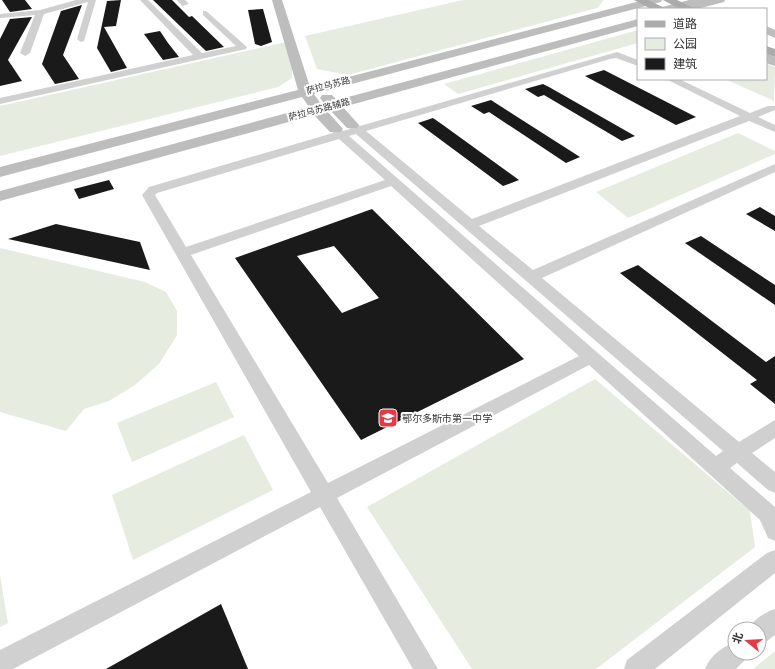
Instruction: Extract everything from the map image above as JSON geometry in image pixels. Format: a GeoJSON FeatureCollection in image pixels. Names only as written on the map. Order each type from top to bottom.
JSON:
{"type":"FeatureCollection","features":[{"type":"Feature","properties":{"kind":"main road"},"geometry":{"type":"LineString","coordinates":[[668,0],[693,5]]}},
{"type":"Feature","properties":{"kind":"main road"},"geometry":{"type":"LineString","coordinates":[[638,4],[656,8]]}},
{"type":"Feature","properties":{"kind":"street"},"geometry":{"type":"LineString","coordinates":[[52,0],[58,7]]}},
{"type":"Feature","properties":{"kind":"street"},"geometry":{"type":"LineString","coordinates":[[0,16],[40,12],[85,0]]}},
{"type":"Feature","properties":{"kind":"street"},"geometry":{"type":"LineString","coordinates":[[81,39],[92,0]]}},
{"type":"Feature","properties":{"kind":"street"},"geometry":{"type":"LineString","coordinates":[[144,0],[200,57]]}},
{"type":"Feature","properties":{"kind":"street"},"geometry":{"type":"LineString","coordinates":[[276,0],[304,89],[316,107],[470,225],[775,484]]}},
{"type":"Feature","properties":{"kind":"street"},"geometry":{"type":"LineString","coordinates":[[289,0],[304,44]]}},
{"type":"Feature","properties":{"kind":"street"},"geometry":{"type":"LineString","coordinates":[[673,8],[720,0]]}},
{"type":"Feature","properties":{"kind":"street","name":"萨拉乌苏路"},"geometry":{"type":"LineString","coordinates":[[0,172],[304,89],[318,83],[638,4]]}},
{"type":"Feature","properties":{"kind":"street","name":"萨拉乌苏路"},"geometry":{"type":"LineString","coordinates":[[331,103],[638,4]]}},
{"type":"Feature","properties":{"kind":"street"},"geometry":{"type":"LineString","coordinates":[[25,53],[40,12]]}},
{"type":"Feature","properties":{"kind":"street"},"geometry":{"type":"LineString","coordinates":[[0,101],[243,47],[206,13]]}},
{"type":"Feature","properties":{"kind":"street","name":"萨拉乌苏路辅路"},"geometry":{"type":"LineString","coordinates":[[0,196],[316,107],[637,22]]}},
{"type":"Feature","properties":{"kind":"street"},"geometry":{"type":"LineString","coordinates":[[426,669],[148,195],[153,190],[346,130],[609,56],[617,55],[637,63]]}},
{"type":"Feature","properties":{"kind":"street"},"geometry":{"type":"LineString","coordinates":[[673,80],[775,129]]}},
{"type":"Feature","properties":{"kind":"street"},"geometry":{"type":"LineString","coordinates":[[318,83],[346,130],[393,181],[768,514],[775,531]]}},
{"type":"Feature","properties":{"kind":"street"},"geometry":{"type":"LineString","coordinates":[[0,165],[304,89]]}},
{"type":"Feature","properties":{"kind":"street","name":"萨拉乌苏路"},"geometry":{"type":"LineString","coordinates":[[0,190],[316,107]]}},
{"type":"Feature","properties":{"kind":"street"},"geometry":{"type":"LineString","coordinates":[[470,225],[772,108]]}},
{"type":"Feature","properties":{"kind":"street"},"geometry":{"type":"LineString","coordinates":[[531,277],[775,168]]}},
{"type":"Feature","properties":{"kind":"street"},"geometry":{"type":"LineString","coordinates":[[183,253],[393,181]]}},
{"type":"Feature","properties":{"kind":"street"},"geometry":{"type":"LineString","coordinates":[[0,662],[591,358]]}},
{"type":"Feature","properties":{"kind":"street"},"geometry":{"type":"LineString","coordinates":[[715,467],[739,453],[775,428]]}},
{"type":"Feature","properties":{"kind":"street"},"geometry":{"type":"LineString","coordinates":[[636,669],[775,560]]}},
{"type":"Feature","properties":{"kind":"street"},"geometry":{"type":"LineString","coordinates":[[767,626],[775,620]]}},
{"type":"Feature","properties":{"kind":"street"},"geometry":{"type":"LineString","coordinates":[[717,669],[727,661]]}},
{"type":"Feature","properties":{"kind":"green space"},"geometry":{"type":"Polygon","coordinates":[[[463,0],[604,0],[597,8],[348,75],[317,69],[305,36],[463,0]]]}},
{"type":"Feature","properties":{"kind":"green space"},"geometry":{"type":"Polygon","coordinates":[[[637,30],[637,43],[458,94],[444,84],[637,30]]]}},
{"type":"Feature","properties":{"kind":"green space"},"geometry":{"type":"Polygon","coordinates":[[[286,42],[292,65],[292,78],[278,87],[0,156],[0,106],[286,42]]]}},
{"type":"Feature","properties":{"kind":"green space"},"geometry":{"type":"Polygon","coordinates":[[[767,63],[775,67],[774,101],[727,80],[767,80],[767,63]]]}},
{"type":"Feature","properties":{"kind":"green space"},"geometry":{"type":"Polygon","coordinates":[[[738,133],[775,151],[775,154],[628,218],[596,192],[738,133]]]}},
{"type":"Feature","properties":{"kind":"green space"},"geometry":{"type":"Polygon","coordinates":[[[0,248],[145,282],[166,292],[177,311],[177,335],[159,364],[135,385],[109,401],[84,409],[66,431],[0,412],[0,248]]]}},
{"type":"Feature","properties":{"kind":"green space"},"geometry":{"type":"Polygon","coordinates":[[[595,379],[750,511],[755,547],[596,669],[472,669],[367,507],[595,379]]]}},
{"type":"Feature","properties":{"kind":"green space"},"geometry":{"type":"Polygon","coordinates":[[[216,382],[234,417],[132,462],[117,423],[216,382]]]}},
{"type":"Feature","properties":{"kind":"green space"},"geometry":{"type":"Polygon","coordinates":[[[244,435],[273,490],[133,560],[112,495],[244,435]]]}},
{"type":"Feature","properties":{"kind":"green space"},"geometry":{"type":"Polygon","coordinates":[[[0,575],[8,623],[0,627],[0,575]]]}},
{"type":"Feature","properties":{"kind":"green space"},"geometry":{"type":"Polygon","coordinates":[[[775,651],[775,669],[753,669],[763,661],[767,661],[767,658],[775,651]]]}},
{"type":"Feature","properties":{"kind":"building"},"geometry":{"type":"Polygon","coordinates":[[[2,0],[25,0],[32,9],[10,12],[2,0]]]}},
{"type":"Feature","properties":{"kind":"building"},"geometry":{"type":"Polygon","coordinates":[[[121,0],[116,26],[104,27],[127,68],[111,72],[97,48],[107,1],[121,0]]]}},
{"type":"Feature","properties":{"kind":"building"},"geometry":{"type":"Polygon","coordinates":[[[153,0],[172,0],[189,17],[192,16],[224,47],[206,51],[153,0]]]}},
{"type":"Feature","properties":{"kind":"building"},"geometry":{"type":"Polygon","coordinates":[[[82,5],[63,55],[79,79],[55,84],[42,64],[61,11],[82,5]]]}},
{"type":"Feature","properties":{"kind":"building"},"geometry":{"type":"Polygon","coordinates":[[[263,9],[272,42],[261,46],[255,44],[248,10],[263,9]]]}},
{"type":"Feature","properties":{"kind":"building"},"geometry":{"type":"Polygon","coordinates":[[[32,17],[8,60],[22,81],[0,86],[0,39],[10,19],[32,17]]]}},
{"type":"Feature","properties":{"kind":"building"},"geometry":{"type":"Polygon","coordinates":[[[160,31],[179,57],[163,60],[144,34],[160,31]]]}},
{"type":"Feature","properties":{"kind":"building"},"geometry":{"type":"Polygon","coordinates":[[[604,70],[696,117],[676,125],[585,76],[604,70]]]}},
{"type":"Feature","properties":{"kind":"building"},"geometry":{"type":"Polygon","coordinates":[[[543,84],[635,136],[622,141],[544,95],[538,97],[525,89],[543,84]]]}},
{"type":"Feature","properties":{"kind":"building"},"geometry":{"type":"Polygon","coordinates":[[[491,100],[580,157],[566,163],[489,112],[484,114],[471,106],[491,100]]]}},
{"type":"Feature","properties":{"kind":"building"},"geometry":{"type":"Polygon","coordinates":[[[433,118],[519,180],[503,186],[418,123],[433,118]]]}},
{"type":"Feature","properties":{"kind":"building"},"geometry":{"type":"Polygon","coordinates":[[[109,180],[114,189],[79,199],[74,189],[109,180]]]}},
{"type":"Feature","properties":{"kind":"building"},"geometry":{"type":"Polygon","coordinates":[[[760,207],[775,216],[775,231],[746,214],[760,207]]]}},
{"type":"Feature","properties":{"kind":"building"},"geometry":{"type":"Polygon","coordinates":[[[372,209],[524,359],[361,440],[235,258],[372,209]],[[334,246],[297,256],[342,313],[379,298],[334,246]]]}},
{"type":"Feature","properties":{"kind":"building"},"geometry":{"type":"Polygon","coordinates":[[[56,224],[140,242],[150,270],[8,239],[56,224]]]}},
{"type":"Feature","properties":{"kind":"building"},"geometry":{"type":"Polygon","coordinates":[[[701,236],[775,285],[775,305],[685,243],[701,236]]]}},
{"type":"Feature","properties":{"kind":"building"},"geometry":{"type":"Polygon","coordinates":[[[638,265],[766,362],[775,356],[775,404],[750,384],[757,380],[620,273],[638,265]]]}},
{"type":"Feature","properties":{"kind":"building"},"geometry":{"type":"Polygon","coordinates":[[[221,604],[248,669],[106,669],[221,604]]]}},
{"type":"Feature","properties":{"kind":"place","name":"鄂尔多斯市第一中学"},"geometry":{"type":"Point","coordinates":[388,418]}}]}
